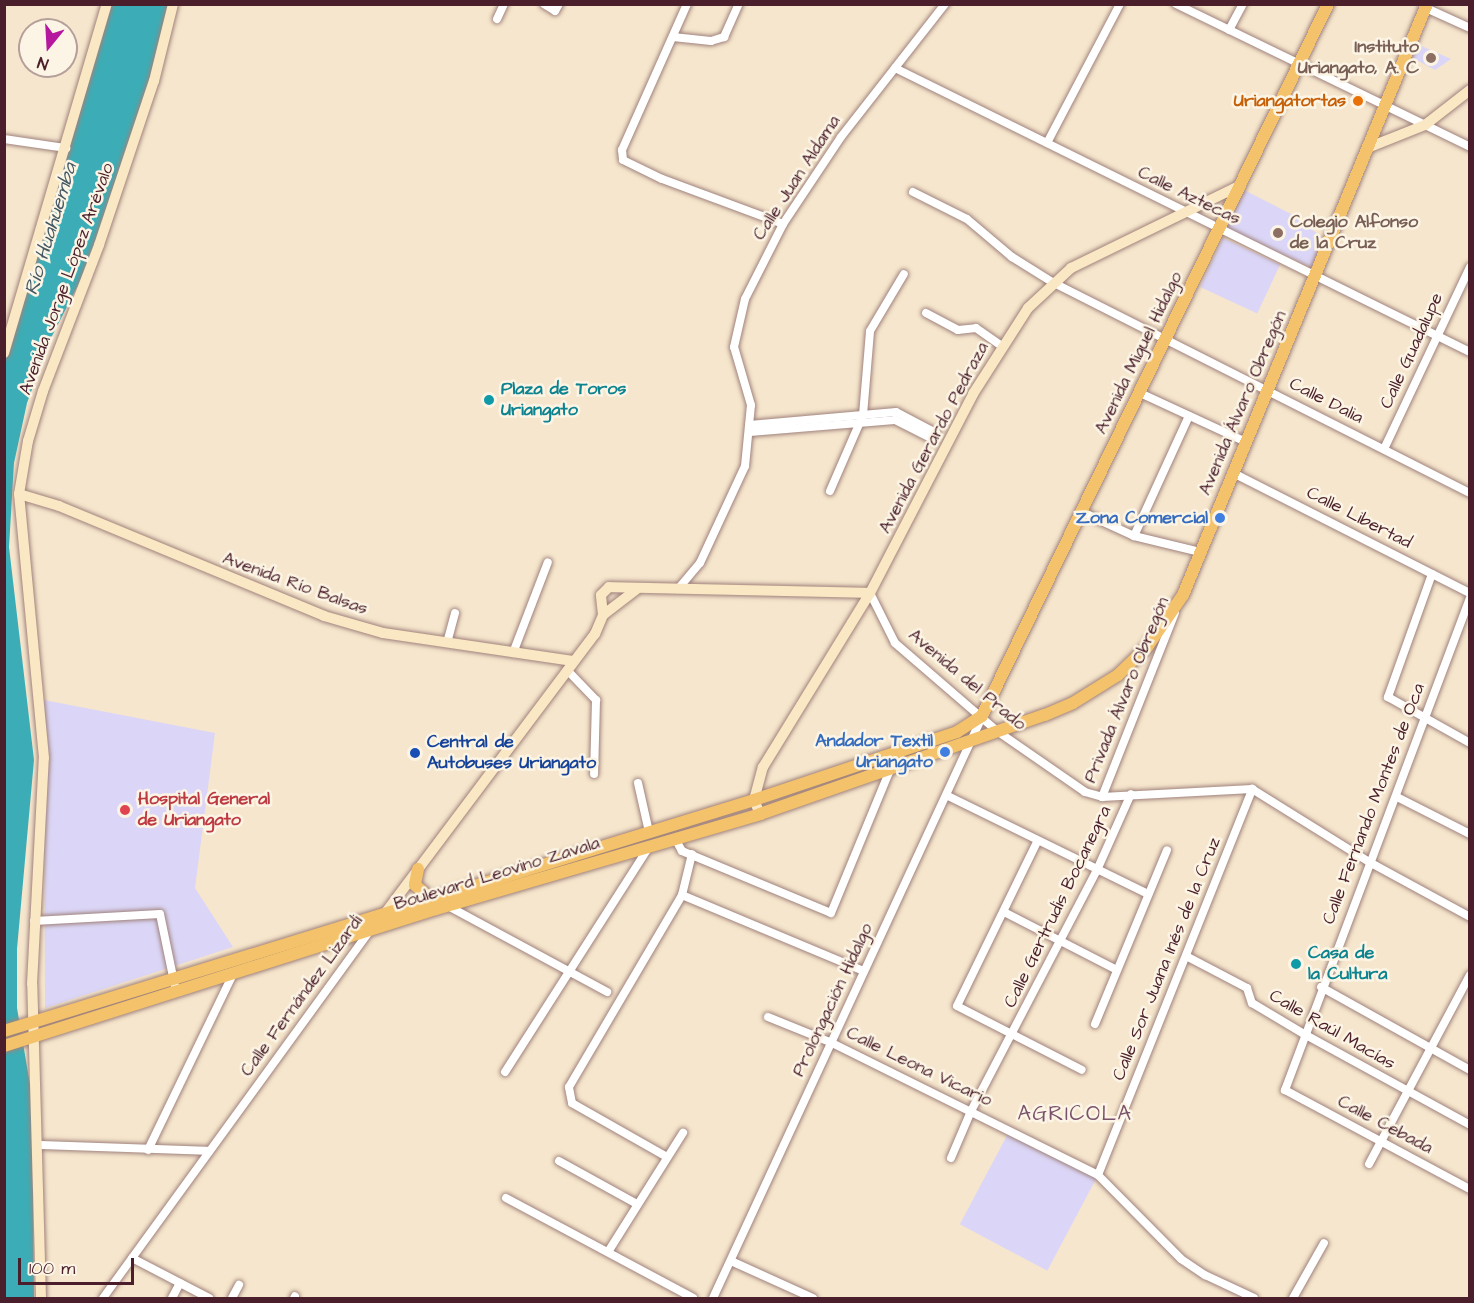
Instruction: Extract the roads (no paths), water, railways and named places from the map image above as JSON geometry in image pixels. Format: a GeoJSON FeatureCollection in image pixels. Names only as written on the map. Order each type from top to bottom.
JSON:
{"type":"FeatureCollection","features":[{"type":"Feature","properties":{"kind":"main road","name":"Avenida Miguel Hidalgo"},"geometry":{"type":"LineString","coordinates":[[982,717],[1328,4]]}},
{"type":"Feature","properties":{"kind":"main road","name":"Avenida Álvaro Obregón"},"geometry":{"type":"LineString","coordinates":[[997,730],[1073,703],[1118,675],[1147,647],[1182,595],[1427,6]]}},
{"type":"Feature","properties":{"kind":"main road","name":"Boulevard Leovino Zavala"},"geometry":{"type":"LineString","coordinates":[[175,985],[233,974],[370,931],[438,904],[649,832],[957,732],[982,717]]}},
{"type":"Feature","properties":{"kind":"main road","name":"Boulevard Leovino Zavala"},"geometry":{"type":"LineString","coordinates":[[4,1046],[30,1030],[175,985],[386,912],[438,904],[676,842],[968,744],[997,730]]}},
{"type":"Feature","properties":{"kind":"main road"},"geometry":{"type":"LineString","coordinates":[[869,762],[874,776]]}},
{"type":"Feature","properties":{"kind":"main road"},"geometry":{"type":"LineString","coordinates":[[418,869],[416,885],[438,904]]}},
{"type":"Feature","properties":{"kind":"main road","name":"Boulevard Leovino Zavala"},"geometry":{"type":"LineString","coordinates":[[4,1031],[30,1030]]}},
{"type":"Feature","properties":{"kind":"street"},"geometry":{"type":"LineString","coordinates":[[4,353],[107,4]]}},
{"type":"Feature","properties":{"kind":"street","name":"Avenida Jorge López Arévalo"},"geometry":{"type":"LineString","coordinates":[[41,1299],[38,1145],[30,1030],[34,921],[43,819],[44,758],[19,494],[38,407],[99,245],[158,66],[173,4]]}},
{"type":"Feature","properties":{"kind":"street"},"geometry":{"type":"LineString","coordinates":[[497,19],[504,4]]}},
{"type":"Feature","properties":{"kind":"street"},"geometry":{"type":"LineString","coordinates":[[544,4],[555,11],[559,4]]}},
{"type":"Feature","properties":{"kind":"street"},"geometry":{"type":"LineString","coordinates":[[687,4],[622,150],[623,160],[629,165],[783,224]]}},
{"type":"Feature","properties":{"kind":"street"},"geometry":{"type":"LineString","coordinates":[[672,37],[711,41],[724,37],[739,4]]}},
{"type":"Feature","properties":{"kind":"street","name":"Calle Juan Aldama"},"geometry":{"type":"LineString","coordinates":[[678,589],[700,563],[745,466],[751,405],[734,347],[737,323],[744,299],[783,224],[841,137],[945,4]]}},
{"type":"Feature","properties":{"kind":"street"},"geometry":{"type":"LineString","coordinates":[[1047,143],[1120,4]]}},
{"type":"Feature","properties":{"kind":"street"},"geometry":{"type":"LineString","coordinates":[[1176,4],[1470,147]]}},
{"type":"Feature","properties":{"kind":"street"},"geometry":{"type":"LineString","coordinates":[[1228,30],[1243,4]]}},
{"type":"Feature","properties":{"kind":"street"},"geometry":{"type":"LineString","coordinates":[[1427,6],[1470,28]]}},
{"type":"Feature","properties":{"kind":"street","name":"Calle Aztecas"},"geometry":{"type":"LineString","coordinates":[[895,68],[1470,352]]}},
{"type":"Feature","properties":{"kind":"street"},"geometry":{"type":"LineString","coordinates":[[1367,148],[1425,125],[1470,90]]}},
{"type":"Feature","properties":{"kind":"street"},"geometry":{"type":"LineString","coordinates":[[4,139],[66,148]]}},
{"type":"Feature","properties":{"kind":"street","name":"Avenida Gerardo Pedraza"},"geometry":{"type":"LineString","coordinates":[[753,800],[763,767],[870,593],[973,394],[1002,346],[1052,282],[1071,268],[1182,211],[1239,186]]}},
{"type":"Feature","properties":{"kind":"street","name":"Calle Dalia"},"geometry":{"type":"LineString","coordinates":[[913,192],[967,219],[1012,257],[1052,282],[1470,493]]}},
{"type":"Feature","properties":{"kind":"street","name":"Calle Guadalupe"},"geometry":{"type":"LineString","coordinates":[[1384,449],[1470,267]]}},
{"type":"Feature","properties":{"kind":"street"},"geometry":{"type":"LineString","coordinates":[[830,491],[861,419],[870,331],[904,274]]}},
{"type":"Feature","properties":{"kind":"street"},"geometry":{"type":"LineString","coordinates":[[926,314],[958,330],[976,328],[1002,346]]}},
{"type":"Feature","properties":{"kind":"street"},"geometry":{"type":"LineString","coordinates":[[1140,393],[1246,442]]}},
{"type":"Feature","properties":{"kind":"street"},"geometry":{"type":"LineString","coordinates":[[750,428],[861,419],[895,420],[933,439],[936,433],[897,412],[861,419]]}},
{"type":"Feature","properties":{"kind":"street"},"geometry":{"type":"LineString","coordinates":[[1134,536],[1190,416]]}},
{"type":"Feature","properties":{"kind":"street","name":"Calle Libertad"},"geometry":{"type":"LineString","coordinates":[[1233,473],[1470,593]]}},
{"type":"Feature","properties":{"kind":"street","name":"Avenida Río Balsas"},"geometry":{"type":"LineString","coordinates":[[19,494],[59,506],[324,616],[383,633],[513,653],[570,666]]}},
{"type":"Feature","properties":{"kind":"street"},"geometry":{"type":"LineString","coordinates":[[1082,512],[1134,536],[1200,552]]}},
{"type":"Feature","properties":{"kind":"street"},"geometry":{"type":"LineString","coordinates":[[513,653],[548,562]]}},
{"type":"Feature","properties":{"kind":"street"},"geometry":{"type":"LineString","coordinates":[[1432,574],[1388,697],[1470,743]]}},
{"type":"Feature","properties":{"kind":"street"},"geometry":{"type":"LineString","coordinates":[[603,615],[601,595],[609,587],[870,593]]}},
{"type":"Feature","properties":{"kind":"street"},"geometry":{"type":"LineString","coordinates":[[603,615],[637,589]]}},
{"type":"Feature","properties":{"kind":"street","name":"Avenida del Prado"},"geometry":{"type":"LineString","coordinates":[[870,593],[895,643],[997,730],[1085,792],[1102,797],[1252,789]]}},
{"type":"Feature","properties":{"kind":"street","name":"Privada Álvaro Obregón"},"geometry":{"type":"LineString","coordinates":[[1102,797],[1182,595]]}},
{"type":"Feature","properties":{"kind":"street","name":"Calle Fernando Montes de Oca"},"geometry":{"type":"LineString","coordinates":[[1285,1090],[1321,987],[1371,863],[1470,598]]}},
{"type":"Feature","properties":{"kind":"street"},"geometry":{"type":"LineString","coordinates":[[447,643],[455,613]]}},
{"type":"Feature","properties":{"kind":"street","name":"Calle Fernández Lizardi"},"geometry":{"type":"LineString","coordinates":[[103,1299],[370,931],[595,634],[603,615]]}},
{"type":"Feature","properties":{"kind":"street"},"geometry":{"type":"LineString","coordinates":[[570,666],[596,699],[594,774]]}},
{"type":"Feature","properties":{"kind":"street","name":"Prolongación Hidalgo"},"geometry":{"type":"LineString","coordinates":[[713,1299],[830,1042],[948,796],[968,744],[982,717]]}},
{"type":"Feature","properties":{"kind":"street"},"geometry":{"type":"LineString","coordinates":[[676,842],[682,850],[831,913],[890,771]]}},
{"type":"Feature","properties":{"kind":"street"},"geometry":{"type":"LineString","coordinates":[[638,783],[649,832]]}},
{"type":"Feature","properties":{"kind":"street"},"geometry":{"type":"LineString","coordinates":[[1252,789],[1371,863],[1470,917]]}},
{"type":"Feature","properties":{"kind":"street","name":"Calle Sor Juana Inés de la Cruz"},"geometry":{"type":"LineString","coordinates":[[1098,1175],[1252,789]]}},
{"type":"Feature","properties":{"kind":"street","name":"Calle Gertrudis Bocanegra"},"geometry":{"type":"LineString","coordinates":[[951,1158],[971,1111],[1014,1035],[1097,870],[1131,794]]}},
{"type":"Feature","properties":{"kind":"street"},"geometry":{"type":"LineString","coordinates":[[948,796],[1037,842],[1148,894]]}},
{"type":"Feature","properties":{"kind":"street"},"geometry":{"type":"LineString","coordinates":[[1396,797],[1470,834]]}},
{"type":"Feature","properties":{"kind":"street"},"geometry":{"type":"LineString","coordinates":[[753,800],[760,814]]}},
{"type":"Feature","properties":{"kind":"street"},"geometry":{"type":"LineString","coordinates":[[1014,1035],[957,1006],[1037,842]]}},
{"type":"Feature","properties":{"kind":"street"},"geometry":{"type":"LineString","coordinates":[[505,1072],[648,848]]}},
{"type":"Feature","properties":{"kind":"street"},"geometry":{"type":"LineString","coordinates":[[1095,1024],[1167,850]]}},
{"type":"Feature","properties":{"kind":"street"},"geometry":{"type":"LineString","coordinates":[[667,1157],[572,1103],[568,1096],[568,1087],[682,896],[692,854]]}},
{"type":"Feature","properties":{"kind":"street"},"geometry":{"type":"LineString","coordinates":[[682,896],[864,971]]}},
{"type":"Feature","properties":{"kind":"street"},"geometry":{"type":"LineString","coordinates":[[438,904],[607,992]]}},
{"type":"Feature","properties":{"kind":"street"},"geometry":{"type":"LineString","coordinates":[[1004,912],[1117,970]]}},
{"type":"Feature","properties":{"kind":"street"},"geometry":{"type":"LineString","coordinates":[[34,921],[160,914],[175,985]]}},
{"type":"Feature","properties":{"kind":"street","name":"Calle Raúl Macías"},"geometry":{"type":"LineString","coordinates":[[1186,956],[1247,988],[1252,1003],[1304,1034],[1470,1125]]}},
{"type":"Feature","properties":{"kind":"street"},"geometry":{"type":"LineString","coordinates":[[148,1150],[233,974]]}},
{"type":"Feature","properties":{"kind":"street"},"geometry":{"type":"LineString","coordinates":[[1369,1164],[1470,975]]}},
{"type":"Feature","properties":{"kind":"street"},"geometry":{"type":"LineString","coordinates":[[1321,987],[1470,1070]]}},
{"type":"Feature","properties":{"kind":"street","name":"Calle Leona Vicario"},"geometry":{"type":"LineString","coordinates":[[768,1017],[830,1042],[1098,1175],[1181,1259],[1205,1275],[1254,1299]]}},
{"type":"Feature","properties":{"kind":"street","name":"Calle Gertrudis Bocanegra"},"geometry":{"type":"LineString","coordinates":[[1014,1035],[1082,1070]]}},
{"type":"Feature","properties":{"kind":"street","name":"Calle Cebada"},"geometry":{"type":"LineString","coordinates":[[1285,1090],[1470,1189]]}},
{"type":"Feature","properties":{"kind":"street"},"geometry":{"type":"LineString","coordinates":[[608,1252],[683,1133]]}},
{"type":"Feature","properties":{"kind":"street"},"geometry":{"type":"LineString","coordinates":[[38,1145],[209,1151]]}},
{"type":"Feature","properties":{"kind":"street"},"geometry":{"type":"LineString","coordinates":[[560,1161],[637,1204]]}},
{"type":"Feature","properties":{"kind":"street"},"geometry":{"type":"LineString","coordinates":[[506,1198],[693,1299]]}},
{"type":"Feature","properties":{"kind":"street"},"geometry":{"type":"LineString","coordinates":[[1293,1299],[1324,1243]]}},
{"type":"Feature","properties":{"kind":"street"},"geometry":{"type":"LineString","coordinates":[[132,1258],[210,1299]]}},
{"type":"Feature","properties":{"kind":"street"},"geometry":{"type":"LineString","coordinates":[[731,1261],[813,1299]]}},
{"type":"Feature","properties":{"kind":"street"},"geometry":{"type":"LineString","coordinates":[[172,1299],[180,1283]]}},
{"type":"Feature","properties":{"kind":"street"},"geometry":{"type":"LineString","coordinates":[[232,1299],[239,1285]]}},
{"type":"Feature","properties":{"kind":"water","name":"Río Huahuemba"},"geometry":{"type":"Polygon","coordinates":[[[108,5],[171,5],[166,35],[99,244],[50,340],[27,403],[14,463],[9,547],[34,760],[17,949],[17,1008],[32,1096],[34,1298],[4,1298],[4,357],[108,5]]]}},
{"type":"Feature","properties":{"kind":"place","name":"Instituto Uriangato, A. C"},"geometry":{"type":"Point","coordinates":[1431,58]}},
{"type":"Feature","properties":{"kind":"place","name":"Uriangatortas"},"geometry":{"type":"Point","coordinates":[1358,101]}},
{"type":"Feature","properties":{"kind":"place","name":"Colegio Alfonso de la Cruz"},"geometry":{"type":"Point","coordinates":[1278,233]}},
{"type":"Feature","properties":{"kind":"place","name":"Plaza de Toros Uriangato"},"geometry":{"type":"Point","coordinates":[489,400]}},
{"type":"Feature","properties":{"kind":"place","name":"Zona Comercial"},"geometry":{"type":"Point","coordinates":[1220,518]}},
{"type":"Feature","properties":{"kind":"place","name":"Andador Textil Uriangato"},"geometry":{"type":"Point","coordinates":[945,752]}},
{"type":"Feature","properties":{"kind":"place","name":"Central de Autobuses Uriangato"},"geometry":{"type":"Point","coordinates":[415,753]}},
{"type":"Feature","properties":{"kind":"place","name":"Hospital General de Uriangato"},"geometry":{"type":"Point","coordinates":[125,810]}},
{"type":"Feature","properties":{"kind":"place","name":"Casa de la Cultura"},"geometry":{"type":"Point","coordinates":[1296,964]}},
{"type":"Feature","properties":{"kind":"district","name":"AGRICOLA"},"geometry":{"type":"Point","coordinates":[1075,1114]}}]}
